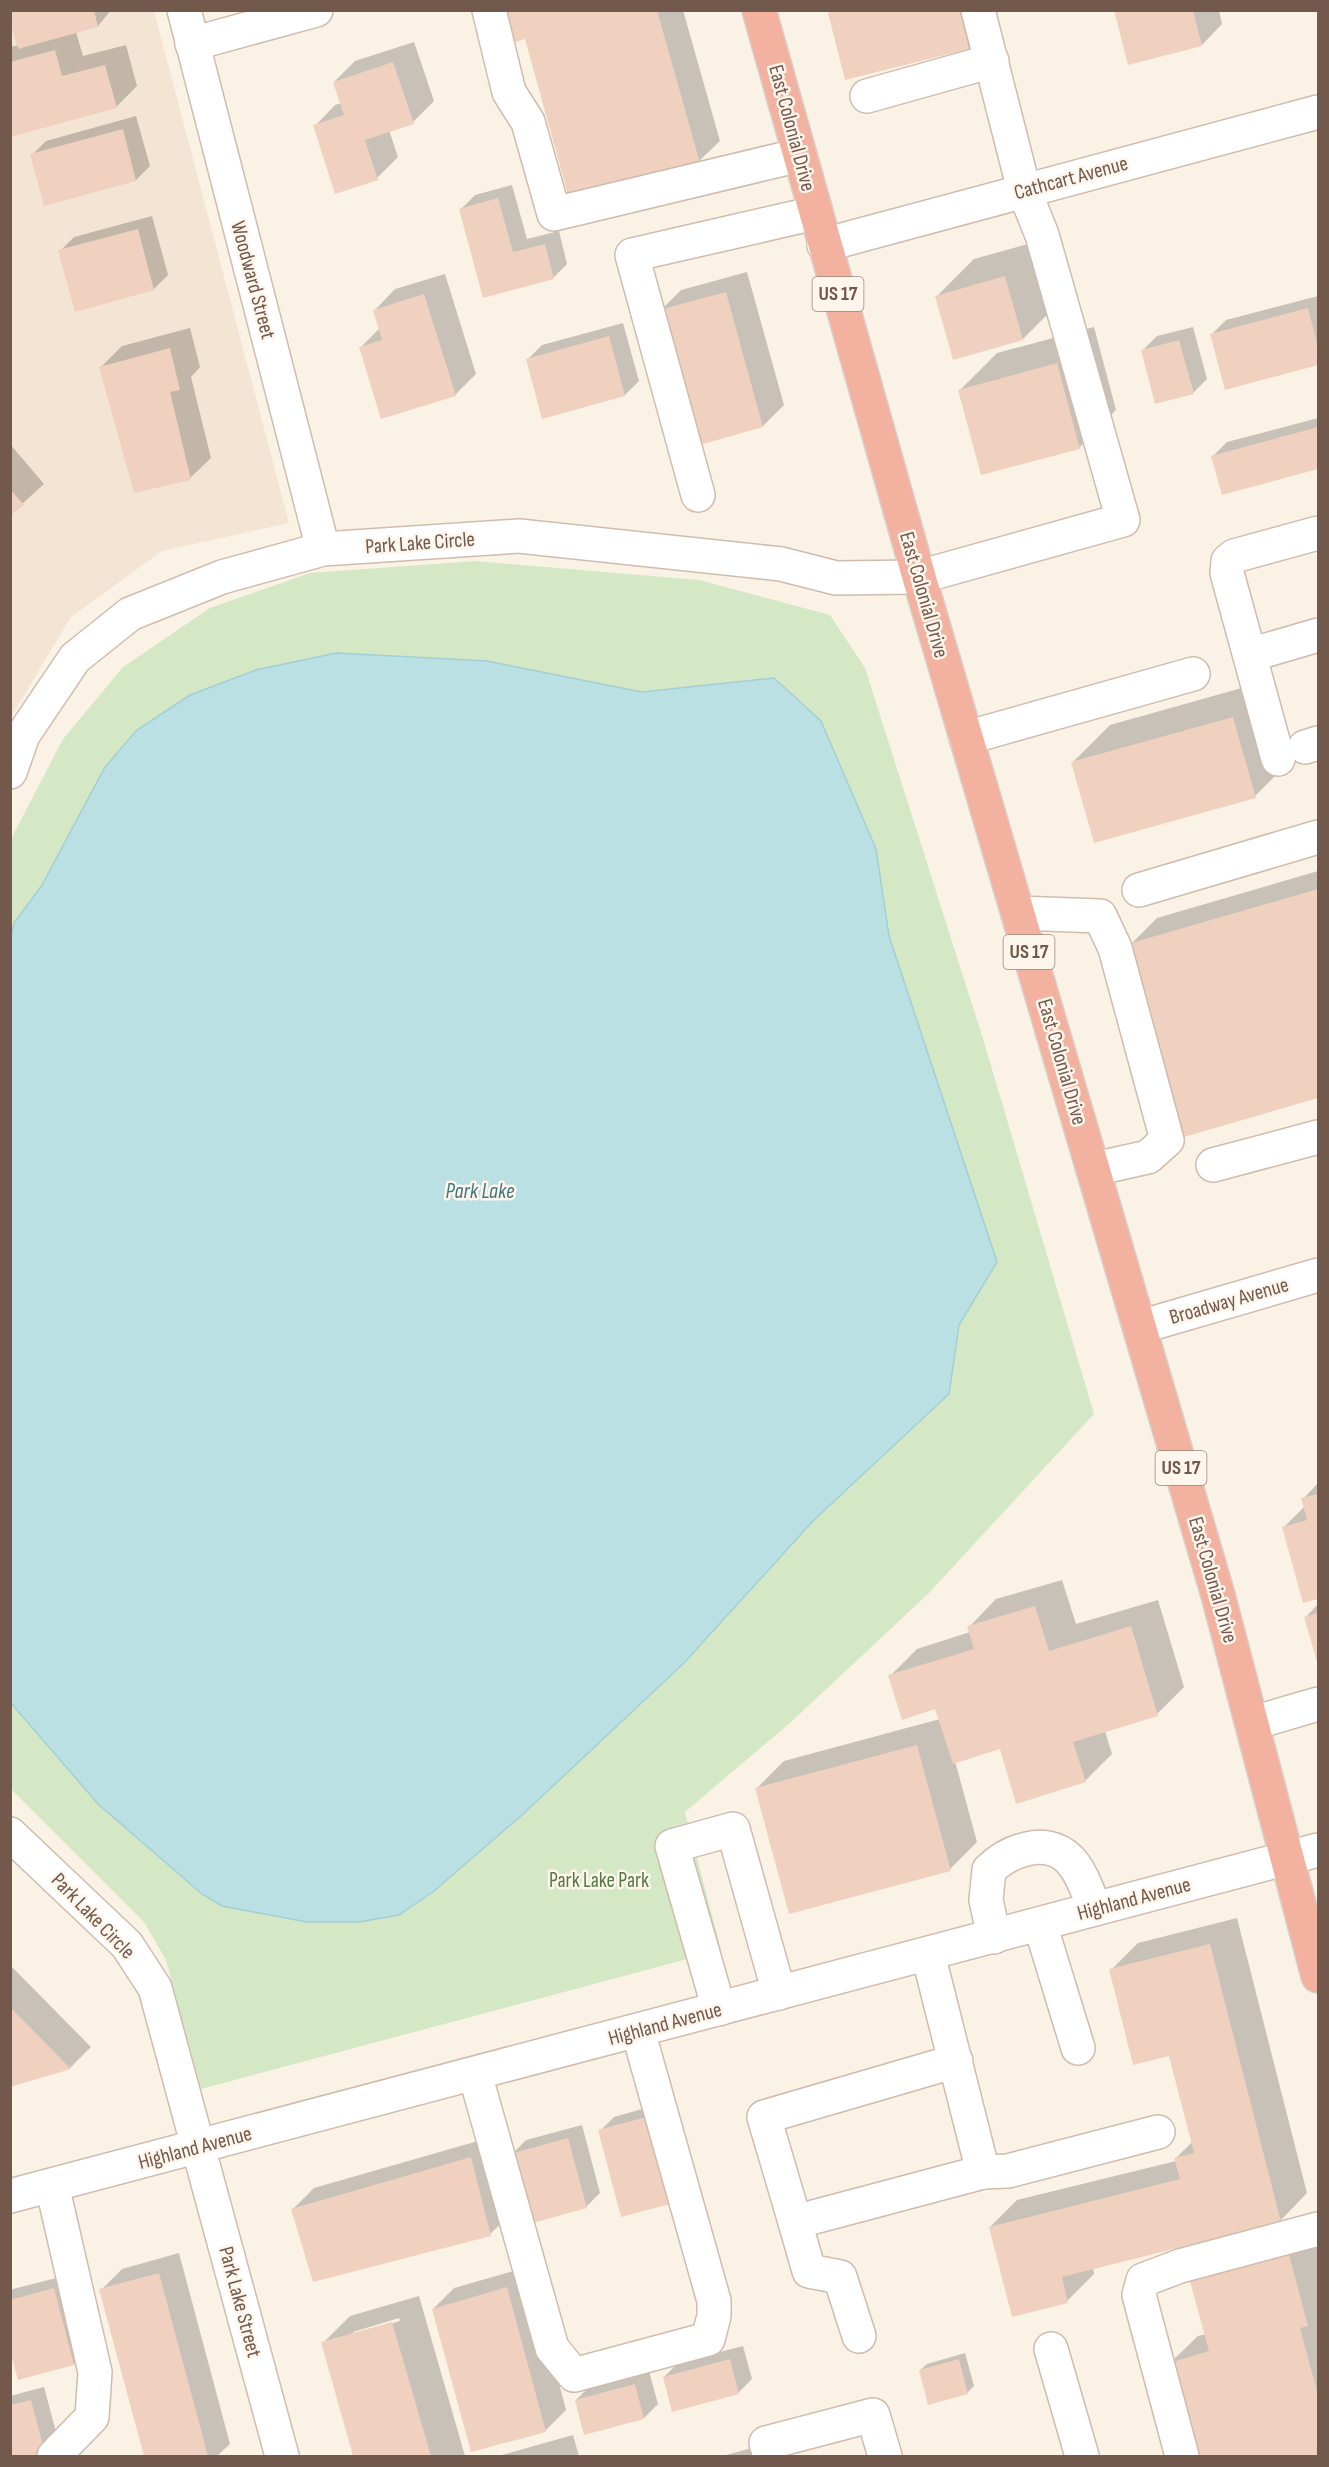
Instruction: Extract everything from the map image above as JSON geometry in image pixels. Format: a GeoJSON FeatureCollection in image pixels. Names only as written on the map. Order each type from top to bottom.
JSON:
{"type":"FeatureCollection","features":[{"type":"Feature","properties":{"kind":"highway","name":"East Colonial Drive"},"geometry":{"type":"LineString","coordinates":[[759,10],[919,576],[1094,1169],[1253,1723],[1304,1854],[1318,1976]]}},
{"type":"Feature","properties":{"kind":"street","name":"Woodward Street"},"geometry":{"type":"LineString","coordinates":[[183,10],[323,549]]}},
{"type":"Feature","properties":{"kind":"street"},"geometry":{"type":"LineString","coordinates":[[192,44],[316,10]]}},
{"type":"Feature","properties":{"kind":"street"},"geometry":{"type":"LineString","coordinates":[[489,10],[509,92],[528,122],[554,214],[800,155]]}},
{"type":"Feature","properties":{"kind":"street"},"geometry":{"type":"LineString","coordinates":[[978,10],[1024,190]]}},
{"type":"Feature","properties":{"kind":"street"},"geometry":{"type":"LineString","coordinates":[[867,96],[992,61]]}},
{"type":"Feature","properties":{"kind":"street","name":"Cathcart Avenue"},"geometry":{"type":"LineString","coordinates":[[824,244],[1318,112]]}},
{"type":"Feature","properties":{"kind":"street","name":"Park Lake Circle"},"geometry":{"type":"LineString","coordinates":[[10,772],[17,729],[75,658],[130,614],[222,577],[323,549],[519,536],[781,564],[836,578],[919,576],[1124,520],[1042,235],[1024,190]]}},
{"type":"Feature","properties":{"kind":"street"},"geometry":{"type":"LineString","coordinates":[[698,495],[632,255],[815,213]]}},
{"type":"Feature","properties":{"kind":"street"},"geometry":{"type":"LineString","coordinates":[[1300,750],[1250,655],[1227,573],[1228,561],[1234,556],[1318,533]]}},
{"type":"Feature","properties":{"kind":"street"},"geometry":{"type":"LineString","coordinates":[[1250,655],[1318,635]]}},
{"type":"Feature","properties":{"kind":"street"},"geometry":{"type":"LineString","coordinates":[[966,738],[1193,674]]}},
{"type":"Feature","properties":{"kind":"street"},"geometry":{"type":"LineString","coordinates":[[1139,890],[1318,837]]}},
{"type":"Feature","properties":{"kind":"street"},"geometry":{"type":"LineString","coordinates":[[1018,913],[1100,916],[1115,948],[1167,1140],[1148,1157],[1094,1169]]}},
{"type":"Feature","properties":{"kind":"street"},"geometry":{"type":"LineString","coordinates":[[1213,1165],[1318,1137]]}},
{"type":"Feature","properties":{"kind":"street","name":"Broadway Avenue"},"geometry":{"type":"LineString","coordinates":[[1140,1328],[1318,1275]]}},
{"type":"Feature","properties":{"kind":"street"},"geometry":{"type":"LineString","coordinates":[[1253,1723],[1318,1704]]}},
{"type":"Feature","properties":{"kind":"street"},"geometry":{"type":"LineString","coordinates":[[719,2009],[672,1846],[733,1829],[779,1994]]}},
{"type":"Feature","properties":{"kind":"street","name":"Park Lake Circle"},"geometry":{"type":"LineString","coordinates":[[13,1840],[127,1945],[155,1988],[198,2148]]}},
{"type":"Feature","properties":{"kind":"street"},"geometry":{"type":"LineString","coordinates":[[994,1936],[986,1899],[988,1870],[1000,1859],[1032,1847],[1049,1849],[1068,1858],[1081,1875],[1095,1910]]}},
{"type":"Feature","properties":{"kind":"street","name":"Highland Avenue"},"geometry":{"type":"LineString","coordinates":[[10,2196],[1304,1854]]}},
{"type":"Feature","properties":{"kind":"street"},"geometry":{"type":"LineString","coordinates":[[1040,1924],[1078,2048]]}},
{"type":"Feature","properties":{"kind":"street"},"geometry":{"type":"LineString","coordinates":[[928,1954],[983,2172]]}},
{"type":"Feature","properties":{"kind":"street"},"geometry":{"type":"LineString","coordinates":[[475,2074],[552,2348],[574,2375],[708,2339],[714,2316],[714,2301],[638,2031]]}},
{"type":"Feature","properties":{"kind":"street"},"geometry":{"type":"LineString","coordinates":[[859,2336],[840,2277],[809,2271],[764,2117],[956,2061]]}},
{"type":"Feature","properties":{"kind":"street"},"geometry":{"type":"LineString","coordinates":[[795,2222],[983,2172],[1008,2172],[1158,2132]]}},
{"type":"Feature","properties":{"kind":"street","name":"Park Lake Street"},"geometry":{"type":"LineString","coordinates":[[198,2148],[282,2457]]}},
{"type":"Feature","properties":{"kind":"street"},"geometry":{"type":"LineString","coordinates":[[52,2186],[95,2372],[92,2417],[54,2457]]}},
{"type":"Feature","properties":{"kind":"street"},"geometry":{"type":"LineString","coordinates":[[1182,2457],[1139,2295],[1143,2280],[1180,2266],[1318,2229]]}},
{"type":"Feature","properties":{"kind":"street"},"geometry":{"type":"LineString","coordinates":[[1050,2349],[1082,2457]]}},
{"type":"Feature","properties":{"kind":"street"},"geometry":{"type":"LineString","coordinates":[[770,2457],[766,2443],[873,2415],[885,2457]]}},
{"type":"Feature","properties":{"kind":"shaded area"},"geometry":{"type":"Polygon","coordinates":[[[11,11],[154,11],[289,523],[162,551],[71,617],[11,717],[11,11]]]}},
{"type":"Feature","properties":{"kind":"green space","name":"Park Lake Park"},"geometry":{"type":"Polygon","coordinates":[[[476,561],[699,580],[830,615],[865,668],[984,1042],[1094,1414],[928,1594],[790,1723],[685,1812],[721,1950],[201,2089],[166,1960],[144,1922],[11,1789],[11,1703],[98,1804],[202,1894],[222,1906],[434,1891],[522,1815],[683,1664],[813,1521],[949,1394],[959,1325],[997,1262],[889,936],[876,849],[774,678],[642,692],[487,661],[336,653],[256,670],[42,885],[14,923],[11,942],[11,839],[63,739],[123,667],[210,608],[310,573],[476,561]]]}},
{"type":"Feature","properties":{"kind":"water","name":"Park Lake"},"geometry":{"type":"Polygon","coordinates":[[[336,653],[487,661],[642,692],[774,678],[821,721],[876,849],[889,936],[997,1262],[959,1325],[949,1394],[813,1521],[683,1664],[522,1815],[434,1891],[399,1915],[359,1922],[307,1922],[222,1906],[202,1894],[98,1804],[11,1703],[10,942],[14,923],[42,885],[105,767],[137,730],[190,695],[256,670],[336,653]]]}},
{"type":"Feature","properties":{"kind":"building"},"geometry":{"type":"Polygon","coordinates":[[[10,10],[94,10],[98,27],[18,49],[10,21],[10,10]]]}},
{"type":"Feature","properties":{"kind":"building"},"geometry":{"type":"Polygon","coordinates":[[[504,10],[657,10],[700,163],[569,198],[525,39],[512,43],[504,10]]]}},
{"type":"Feature","properties":{"kind":"building"},"geometry":{"type":"Polygon","coordinates":[[[836,10],[960,10],[969,49],[845,80],[828,13],[836,10]]]}},
{"type":"Feature","properties":{"kind":"building"},"geometry":{"type":"Polygon","coordinates":[[[1114,10],[1193,10],[1202,46],[1128,65],[1114,10]]]}},
{"type":"Feature","properties":{"kind":"building"},"geometry":{"type":"Polygon","coordinates":[[[55,50],[62,76],[105,65],[117,108],[10,137],[10,62],[55,50]]]}},
{"type":"Feature","properties":{"kind":"building"},"geometry":{"type":"Polygon","coordinates":[[[393,62],[414,124],[365,140],[378,180],[335,194],[313,125],[344,115],[333,82],[393,62]]]}},
{"type":"Feature","properties":{"kind":"building"},"geometry":{"type":"Polygon","coordinates":[[[123,129],[136,181],[44,206],[30,154],[123,129]]]}},
{"type":"Feature","properties":{"kind":"building"},"geometry":{"type":"Polygon","coordinates":[[[498,198],[513,252],[545,244],[554,279],[483,298],[459,209],[498,198]]]}},
{"type":"Feature","properties":{"kind":"building"},"geometry":{"type":"Polygon","coordinates":[[[138,229],[154,290],[75,312],[58,250],[138,229]]]}},
{"type":"Feature","properties":{"kind":"building"},"geometry":{"type":"Polygon","coordinates":[[[1005,276],[1023,340],[953,360],[935,296],[1005,276]]]}},
{"type":"Feature","properties":{"kind":"building"},"geometry":{"type":"Polygon","coordinates":[[[726,292],[763,427],[696,446],[659,310],[726,292]]]}},
{"type":"Feature","properties":{"kind":"building"},"geometry":{"type":"Polygon","coordinates":[[[424,294],[456,396],[381,419],[359,347],[382,340],[373,310],[424,294]]]}},
{"type":"Feature","properties":{"kind":"building"},"geometry":{"type":"Polygon","coordinates":[[[1308,308],[1318,347],[1318,365],[1225,390],[1210,334],[1308,308]]]}},
{"type":"Feature","properties":{"kind":"building"},"geometry":{"type":"Polygon","coordinates":[[[609,336],[625,396],[542,419],[526,359],[609,336]]]}},
{"type":"Feature","properties":{"kind":"building"},"geometry":{"type":"Polygon","coordinates":[[[1179,340],[1194,394],[1155,404],[1141,350],[1179,340]]]}},
{"type":"Feature","properties":{"kind":"building"},"geometry":{"type":"Polygon","coordinates":[[[170,348],[180,390],[170,392],[191,480],[134,493],[99,367],[170,348]]]}},
{"type":"Feature","properties":{"kind":"building"},"geometry":{"type":"Polygon","coordinates":[[[1057,363],[1080,449],[981,475],[958,390],[1057,363]]]}},
{"type":"Feature","properties":{"kind":"building"},"geometry":{"type":"Polygon","coordinates":[[[1318,427],[1318,469],[1222,495],[1211,456],[1318,427]]]}},
{"type":"Feature","properties":{"kind":"building"},"geometry":{"type":"Polygon","coordinates":[[[10,489],[24,505],[10,516],[10,489]]]}},
{"type":"Feature","properties":{"kind":"building"},"geometry":{"type":"Polygon","coordinates":[[[1233,717],[1256,798],[1094,843],[1071,762],[1233,717]]]}},
{"type":"Feature","properties":{"kind":"building"},"geometry":{"type":"Polygon","coordinates":[[[1318,889],[1318,1098],[1184,1137],[1128,944],[1318,889]]]}},
{"type":"Feature","properties":{"kind":"building"},"geometry":{"type":"Polygon","coordinates":[[[1318,1494],[1318,1599],[1303,1603],[1282,1527],[1307,1520],[1301,1498],[1318,1494]]]}},
{"type":"Feature","properties":{"kind":"building"},"geometry":{"type":"Polygon","coordinates":[[[1035,1606],[1049,1651],[1131,1626],[1158,1716],[1073,1742],[1086,1782],[1016,1804],[1000,1749],[953,1764],[935,1709],[902,1720],[888,1675],[974,1649],[967,1626],[1035,1606]]]}},
{"type":"Feature","properties":{"kind":"building"},"geometry":{"type":"Polygon","coordinates":[[[1318,1613],[1318,1665],[1304,1617],[1318,1613]]]}},
{"type":"Feature","properties":{"kind":"building"},"geometry":{"type":"Polygon","coordinates":[[[917,1745],[951,1871],[789,1914],[755,1788],[917,1745]]]}},
{"type":"Feature","properties":{"kind":"building"},"geometry":{"type":"Polygon","coordinates":[[[1210,1944],[1281,2222],[1062,2277],[1068,2303],[1012,2317],[989,2227],[1180,2179],[1174,2158],[1194,2153],[1169,2056],[1133,2065],[1109,1969],[1210,1944]]]}},
{"type":"Feature","properties":{"kind":"building"},"geometry":{"type":"Polygon","coordinates":[[[10,2007],[71,2069],[10,2087],[10,2007]]]}},
{"type":"Feature","properties":{"kind":"building"},"geometry":{"type":"Polygon","coordinates":[[[654,2115],[677,2202],[621,2217],[598,2130],[654,2115]]]}},
{"type":"Feature","properties":{"kind":"building"},"geometry":{"type":"Polygon","coordinates":[[[568,2138],[587,2208],[529,2224],[510,2154],[568,2138]]]}},
{"type":"Feature","properties":{"kind":"building"},"geometry":{"type":"Polygon","coordinates":[[[471,2157],[491,2236],[313,2282],[291,2209],[471,2157]]]}},
{"type":"Feature","properties":{"kind":"building"},"geometry":{"type":"Polygon","coordinates":[[[1287,2247],[1308,2326],[1300,2328],[1318,2395],[1318,2456],[1195,2456],[1169,2363],[1209,2351],[1188,2274],[1287,2247]]]}},
{"type":"Feature","properties":{"kind":"building"},"geometry":{"type":"Polygon","coordinates":[[[159,2273],[208,2456],[144,2456],[99,2289],[159,2273]]]}},
{"type":"Feature","properties":{"kind":"building"},"geometry":{"type":"Polygon","coordinates":[[[507,2287],[546,2432],[471,2452],[432,2309],[507,2287]]]}},
{"type":"Feature","properties":{"kind":"building"},"geometry":{"type":"Polygon","coordinates":[[[54,2288],[74,2365],[18,2380],[10,2351],[10,2300],[54,2288]]]}},
{"type":"Feature","properties":{"kind":"building"},"geometry":{"type":"Polygon","coordinates":[[[392,2322],[431,2456],[353,2456],[321,2342],[392,2322]]]}},
{"type":"Feature","properties":{"kind":"building"},"geometry":{"type":"Polygon","coordinates":[[[730,2359],[739,2394],[672,2412],[663,2377],[730,2359]]]}},
{"type":"Feature","properties":{"kind":"building"},"geometry":{"type":"Polygon","coordinates":[[[959,2359],[968,2394],[928,2405],[919,2370],[959,2359]]]}},
{"type":"Feature","properties":{"kind":"building"},"geometry":{"type":"Polygon","coordinates":[[[635,2384],[644,2419],[584,2435],[575,2400],[635,2384]]]}},
{"type":"Feature","properties":{"kind":"building"},"geometry":{"type":"Polygon","coordinates":[[[31,2400],[46,2456],[10,2456],[10,2405],[31,2400]]]}}]}
